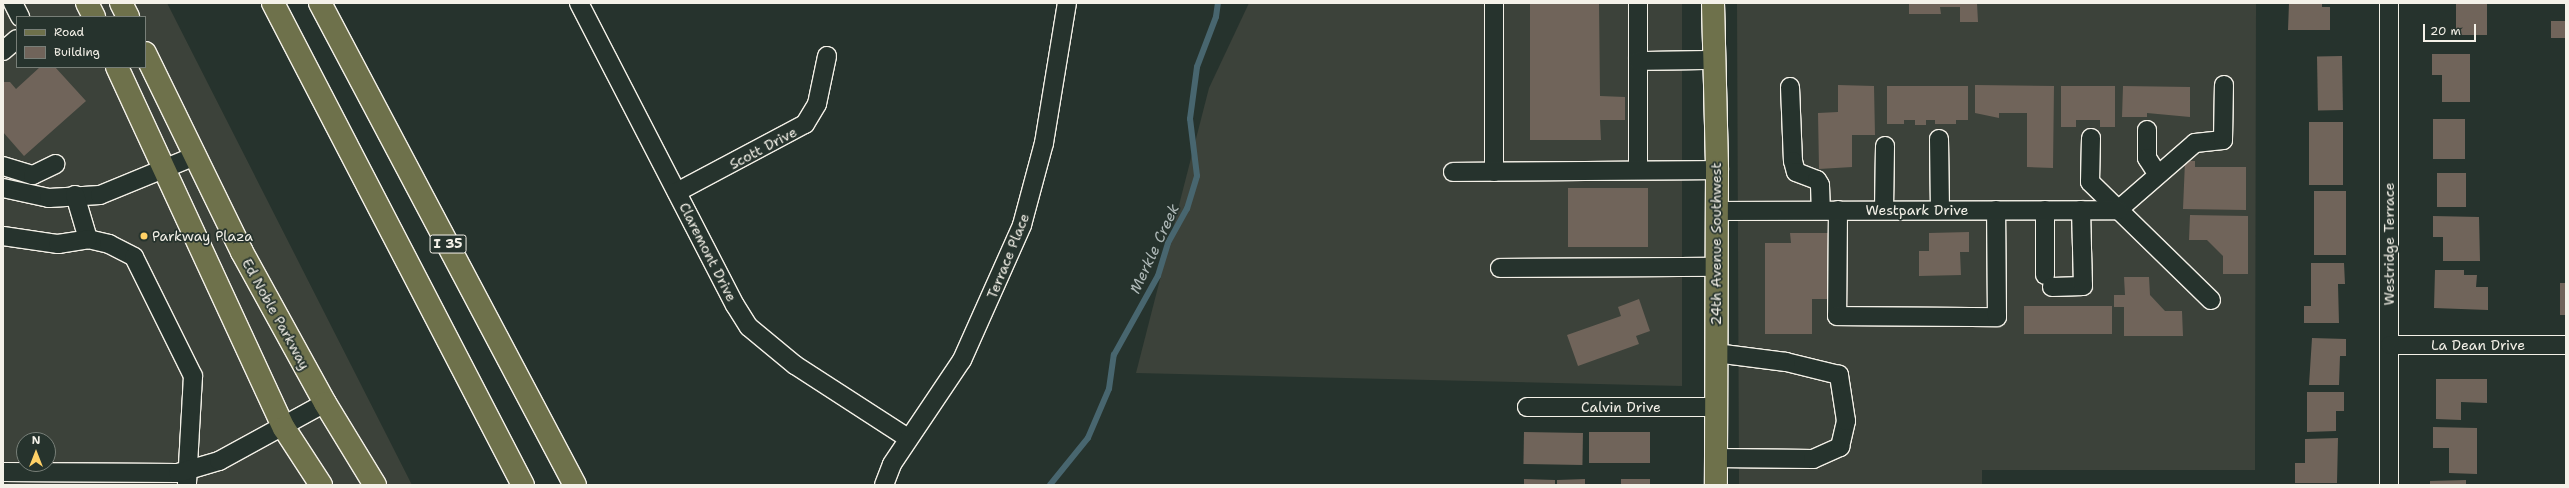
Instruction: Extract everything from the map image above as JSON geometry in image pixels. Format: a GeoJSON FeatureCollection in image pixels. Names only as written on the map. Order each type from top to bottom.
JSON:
{"type":"FeatureCollection","features":[{"type":"Feature","properties":{"kind":"main road"},"geometry":{"type":"LineString","coordinates":[[87,3],[94,16]]}},
{"type":"Feature","properties":{"kind":"main road"},"geometry":{"type":"LineString","coordinates":[[121,3],[128,16]]}},
{"type":"Feature","properties":{"kind":"main road","name":"I 35"},"geometry":{"type":"LineString","coordinates":[[273,3],[406,255],[523,485]]}},
{"type":"Feature","properties":{"kind":"main road","name":"I 35"},"geometry":{"type":"LineString","coordinates":[[320,3],[575,485]]}},
{"type":"Feature","properties":{"kind":"main road","name":"24th Avenue Southwest"},"geometry":{"type":"LineString","coordinates":[[1713,3],[1717,170],[1716,485]]}},
{"type":"Feature","properties":{"kind":"main road","name":"Ed Noble Parkway"},"geometry":{"type":"LineString","coordinates":[[146,54],[242,252],[325,403],[375,485]]}},
{"type":"Feature","properties":{"kind":"main road"},"geometry":{"type":"LineString","coordinates":[[117,68],[284,428],[320,485]]}},
{"type":"Feature","properties":{"kind":"street"},"geometry":{"type":"LineString","coordinates":[[13,3],[20,16]]}},
{"type":"Feature","properties":{"kind":"street","name":"Claremont Drive"},"geometry":{"type":"LineString","coordinates":[[579,3],[749,327],[795,365],[908,438]]}},
{"type":"Feature","properties":{"kind":"street","name":"Terrace Place"},"geometry":{"type":"LineString","coordinates":[[884,485],[892,464],[908,438],[962,360],[1022,226],[1044,144],[1067,3]]}},
{"type":"Feature","properties":{"kind":"street"},"geometry":{"type":"LineString","coordinates":[[1494,3],[1494,172]]}},
{"type":"Feature","properties":{"kind":"street"},"geometry":{"type":"LineString","coordinates":[[1638,3],[1638,170]]}},
{"type":"Feature","properties":{"kind":"street","name":"Westridge Terrace"},"geometry":{"type":"LineString","coordinates":[[2389,3],[2389,485]]}},
{"type":"Feature","properties":{"kind":"street"},"geometry":{"type":"LineString","coordinates":[[3,51],[16,40]]}},
{"type":"Feature","properties":{"kind":"street","name":"Scott Drive"},"geometry":{"type":"LineString","coordinates":[[677,192],[805,124],[817,104],[827,56]]}},
{"type":"Feature","properties":{"kind":"street"},"geometry":{"type":"LineString","coordinates":[[1638,61],[1714,60]]}},
{"type":"Feature","properties":{"kind":"street"},"geometry":{"type":"LineString","coordinates":[[2118,210],[2195,143],[2223,140],[2224,85]]}},
{"type":"Feature","properties":{"kind":"street"},"geometry":{"type":"LineString","coordinates":[[1790,87],[1793,161],[1796,172],[1817,180],[1829,210],[1837,316],[1997,317],[1996,210]]}},
{"type":"Feature","properties":{"kind":"street"},"geometry":{"type":"LineString","coordinates":[[2147,130],[2147,158],[2158,175]]}},
{"type":"Feature","properties":{"kind":"street"},"geometry":{"type":"LineString","coordinates":[[2091,138],[2090,182],[2211,300]]}},
{"type":"Feature","properties":{"kind":"street"},"geometry":{"type":"LineString","coordinates":[[1939,139],[1940,210]]}},
{"type":"Feature","properties":{"kind":"street"},"geometry":{"type":"LineString","coordinates":[[1884,210],[1885,146]]}},
{"type":"Feature","properties":{"kind":"street"},"geometry":{"type":"LineString","coordinates":[[3,188],[49,198],[75,195],[100,195],[195,156]]}},
{"type":"Feature","properties":{"kind":"street"},"geometry":{"type":"LineString","coordinates":[[3,166],[33,175],[56,164]]}},
{"type":"Feature","properties":{"kind":"street"},"geometry":{"type":"LineString","coordinates":[[1453,172],[1717,170]]}},
{"type":"Feature","properties":{"kind":"street"},"geometry":{"type":"LineString","coordinates":[[75,195],[88,239]]}},
{"type":"Feature","properties":{"kind":"street"},"geometry":{"type":"LineString","coordinates":[[2045,210],[2048,281],[2083,286],[2081,210]]}},
{"type":"Feature","properties":{"kind":"street","name":"Westpark Drive"},"geometry":{"type":"LineString","coordinates":[[1717,211],[2118,210]]}},
{"type":"Feature","properties":{"kind":"street"},"geometry":{"type":"LineString","coordinates":[[3,236],[58,244],[88,239],[109,244],[134,257],[193,376],[187,478]]}},
{"type":"Feature","properties":{"kind":"street"},"geometry":{"type":"LineString","coordinates":[[1500,268],[1716,267]]}},
{"type":"Feature","properties":{"kind":"street","name":"La Dean Drive"},"geometry":{"type":"LineString","coordinates":[[2390,345],[2566,345]]}},
{"type":"Feature","properties":{"kind":"street"},"geometry":{"type":"LineString","coordinates":[[1716,353],[1786,362],[1839,375],[1846,421],[1840,447],[1813,459],[1716,458]]}},
{"type":"Feature","properties":{"kind":"street"},"geometry":{"type":"LineString","coordinates":[[3,472],[187,478],[284,428],[325,403]]}},
{"type":"Feature","properties":{"kind":"street","name":"Calvin Drive"},"geometry":{"type":"LineString","coordinates":[[1527,407],[1716,407]]}},
{"type":"Feature","properties":{"kind":"shaded area","name":"Parkway Plaza"},"geometry":{"type":"Polygon","coordinates":[[[3,3],[167,3],[412,485],[3,485],[3,3]]]}},
{"type":"Feature","properties":{"kind":"shaded area"},"geometry":{"type":"Polygon","coordinates":[[[1249,3],[1682,3],[1682,386],[1136,373],[1209,88],[1249,3]]]}},
{"type":"Feature","properties":{"kind":"shaded area"},"geometry":{"type":"Polygon","coordinates":[[[1737,3],[2256,3],[2255,470],[1982,470],[1982,485],[1739,485],[1737,3]]]}},
{"type":"Feature","properties":{"kind":"building"},"geometry":{"type":"Polygon","coordinates":[[[1530,3],[1599,3],[1600,96],[1625,97],[1625,120],[1600,120],[1601,140],[1530,140],[1530,3]]]}},
{"type":"Feature","properties":{"kind":"building"},"geometry":{"type":"Polygon","coordinates":[[[1909,3],[1977,3],[1978,22],[1960,22],[1960,7],[1940,7],[1941,14],[1909,14],[1909,3]]]}},
{"type":"Feature","properties":{"kind":"building"},"geometry":{"type":"Polygon","coordinates":[[[2289,3],[2322,3],[2322,7],[2330,7],[2330,30],[2288,30],[2289,3]]]}},
{"type":"Feature","properties":{"kind":"building"},"geometry":{"type":"Polygon","coordinates":[[[2456,3],[2487,3],[2487,35],[2456,35],[2456,3]]]}},
{"type":"Feature","properties":{"kind":"building"},"geometry":{"type":"Polygon","coordinates":[[[2551,21],[2566,21],[2566,38],[2551,38],[2551,21]]]}},
{"type":"Feature","properties":{"kind":"building"},"geometry":{"type":"Polygon","coordinates":[[[2432,54],[2470,54],[2470,102],[2442,102],[2442,75],[2432,75],[2432,54]]]}},
{"type":"Feature","properties":{"kind":"building"},"geometry":{"type":"Polygon","coordinates":[[[2317,56],[2342,56],[2343,110],[2318,110],[2317,56]]]}},
{"type":"Feature","properties":{"kind":"building"},"geometry":{"type":"Polygon","coordinates":[[[39,68],[56,68],[86,101],[24,156],[3,132],[3,82],[10,82],[16,89],[39,68]]]}},
{"type":"Feature","properties":{"kind":"building"},"geometry":{"type":"Polygon","coordinates":[[[1838,85],[1874,86],[1875,135],[1852,135],[1852,167],[1819,169],[1818,113],[1838,112],[1838,85]]]}},
{"type":"Feature","properties":{"kind":"building"},"geometry":{"type":"Polygon","coordinates":[[[1975,85],[2054,86],[2053,168],[2027,167],[2027,113],[1999,113],[1999,118],[1975,113],[1975,85]]]}},
{"type":"Feature","properties":{"kind":"building"},"geometry":{"type":"Polygon","coordinates":[[[1887,86],[1968,86],[1968,120],[1956,120],[1956,124],[1935,124],[1935,120],[1926,120],[1926,125],[1915,125],[1915,120],[1904,120],[1904,124],[1887,124],[1887,86]]]}},
{"type":"Feature","properties":{"kind":"building"},"geometry":{"type":"Polygon","coordinates":[[[2061,86],[2115,86],[2115,127],[2100,127],[2100,120],[2076,120],[2076,127],[2061,127],[2061,86]]]}},
{"type":"Feature","properties":{"kind":"building"},"geometry":{"type":"Polygon","coordinates":[[[2123,86],[2190,87],[2190,117],[2147,113],[2147,117],[2122,117],[2123,86]]]}},
{"type":"Feature","properties":{"kind":"building"},"geometry":{"type":"Polygon","coordinates":[[[2433,119],[2465,119],[2465,159],[2433,159],[2433,119]]]}},
{"type":"Feature","properties":{"kind":"building"},"geometry":{"type":"Polygon","coordinates":[[[2309,122],[2343,122],[2343,185],[2309,185],[2309,122]]]}},
{"type":"Feature","properties":{"kind":"building"},"geometry":{"type":"Polygon","coordinates":[[[2185,161],[2195,161],[2195,167],[2246,167],[2246,210],[2183,209],[2185,161]]]}},
{"type":"Feature","properties":{"kind":"building"},"geometry":{"type":"Polygon","coordinates":[[[2437,173],[2466,173],[2466,207],[2437,207],[2437,173]]]}},
{"type":"Feature","properties":{"kind":"building"},"geometry":{"type":"Polygon","coordinates":[[[1568,188],[1648,188],[1648,247],[1568,247],[1568,188]]]}},
{"type":"Feature","properties":{"kind":"building"},"geometry":{"type":"Polygon","coordinates":[[[2314,191],[2346,191],[2346,255],[2314,255],[2314,191]]]}},
{"type":"Feature","properties":{"kind":"building"},"geometry":{"type":"Polygon","coordinates":[[[2190,215],[2248,216],[2248,274],[2223,274],[2223,256],[2207,240],[2189,240],[2190,215]]]}},
{"type":"Feature","properties":{"kind":"building"},"geometry":{"type":"Polygon","coordinates":[[[2433,216],[2479,217],[2480,261],[2443,261],[2443,237],[2433,237],[2433,216]]]}},
{"type":"Feature","properties":{"kind":"building"},"geometry":{"type":"Polygon","coordinates":[[[1969,232],[1969,252],[1960,252],[1961,275],[1919,276],[1919,251],[1929,251],[1929,233],[1969,232]]]}},
{"type":"Feature","properties":{"kind":"building"},"geometry":{"type":"Polygon","coordinates":[[[1790,233],[1829,233],[1828,299],[1812,299],[1812,334],[1765,334],[1765,243],[1791,243],[1790,233]]]}},
{"type":"Feature","properties":{"kind":"building"},"geometry":{"type":"Polygon","coordinates":[[[2311,263],[2344,263],[2345,284],[2338,284],[2339,323],[2304,323],[2304,306],[2311,306],[2311,263]]]}},
{"type":"Feature","properties":{"kind":"building"},"geometry":{"type":"Polygon","coordinates":[[[2435,270],[2464,270],[2464,275],[2477,275],[2476,287],[2488,287],[2488,310],[2434,308],[2435,270]]]}},
{"type":"Feature","properties":{"kind":"building"},"geometry":{"type":"Polygon","coordinates":[[[2124,277],[2149,277],[2150,295],[2165,311],[2182,311],[2183,336],[2124,336],[2124,307],[2114,307],[2114,295],[2125,295],[2124,277]]]}},
{"type":"Feature","properties":{"kind":"building"},"geometry":{"type":"Polygon","coordinates":[[[2560,283],[2566,283],[2566,315],[2560,315],[2560,283]]]}},
{"type":"Feature","properties":{"kind":"building"},"geometry":{"type":"Polygon","coordinates":[[[1639,299],[1650,331],[1636,336],[1639,344],[1578,366],[1567,335],[1621,316],[1618,307],[1639,299]]]}},
{"type":"Feature","properties":{"kind":"building"},"geometry":{"type":"Polygon","coordinates":[[[2024,306],[2112,306],[2112,334],[2024,334],[2024,306]]]}},
{"type":"Feature","properties":{"kind":"building"},"geometry":{"type":"Polygon","coordinates":[[[2312,338],[2346,339],[2346,356],[2340,356],[2339,385],[2309,385],[2312,338]]]}},
{"type":"Feature","properties":{"kind":"building"},"geometry":{"type":"Polygon","coordinates":[[[2436,379],[2487,379],[2487,403],[2461,402],[2461,420],[2436,419],[2436,379]]]}},
{"type":"Feature","properties":{"kind":"building"},"geometry":{"type":"Polygon","coordinates":[[[2307,392],[2344,392],[2344,411],[2336,411],[2336,431],[2307,432],[2307,392]]]}},
{"type":"Feature","properties":{"kind":"building"},"geometry":{"type":"Polygon","coordinates":[[[2433,427],[2477,428],[2477,474],[2449,473],[2449,448],[2433,448],[2433,427]]]}},
{"type":"Feature","properties":{"kind":"building"},"geometry":{"type":"Polygon","coordinates":[[[1524,432],[1583,433],[1582,465],[1523,464],[1524,432]]]}},
{"type":"Feature","properties":{"kind":"building"},"geometry":{"type":"Polygon","coordinates":[[[1589,432],[1650,432],[1650,463],[1589,463],[1589,432]]]}},
{"type":"Feature","properties":{"kind":"building"},"geometry":{"type":"Polygon","coordinates":[[[2338,438],[2337,483],[2295,483],[2295,463],[2305,463],[2305,439],[2338,438]]]}},
{"type":"Feature","properties":{"kind":"building"},"geometry":{"type":"Polygon","coordinates":[[[1524,479],[1555,480],[1555,485],[1524,485],[1524,479]]]}},
{"type":"Feature","properties":{"kind":"building"},"geometry":{"type":"Polygon","coordinates":[[[1585,479],[1585,485],[1557,485],[1557,480],[1585,479]]]}},
{"type":"Feature","properties":{"kind":"building"},"geometry":{"type":"Polygon","coordinates":[[[1621,479],[1650,479],[1650,485],[1621,485],[1621,479]]]}},
{"type":"Feature","properties":{"kind":"building"},"geometry":{"type":"Polygon","coordinates":[[[2466,480],[2466,485],[2430,485],[2430,481],[2466,480]]]}},
{"type":"Feature","properties":{"kind":"waterway","name":"Merkle Creek"},"geometry":{"type":"LineString","coordinates":[[1050,485],[1088,438],[1109,389],[1114,355],[1158,276],[1168,243],[1187,209],[1197,176],[1190,119],[1197,67],[1216,17],[1218,3]]}},
{"type":"Feature","properties":{"kind":"place","name":"Parkway Plaza"},"geometry":{"type":"Point","coordinates":[144,236]}}]}
